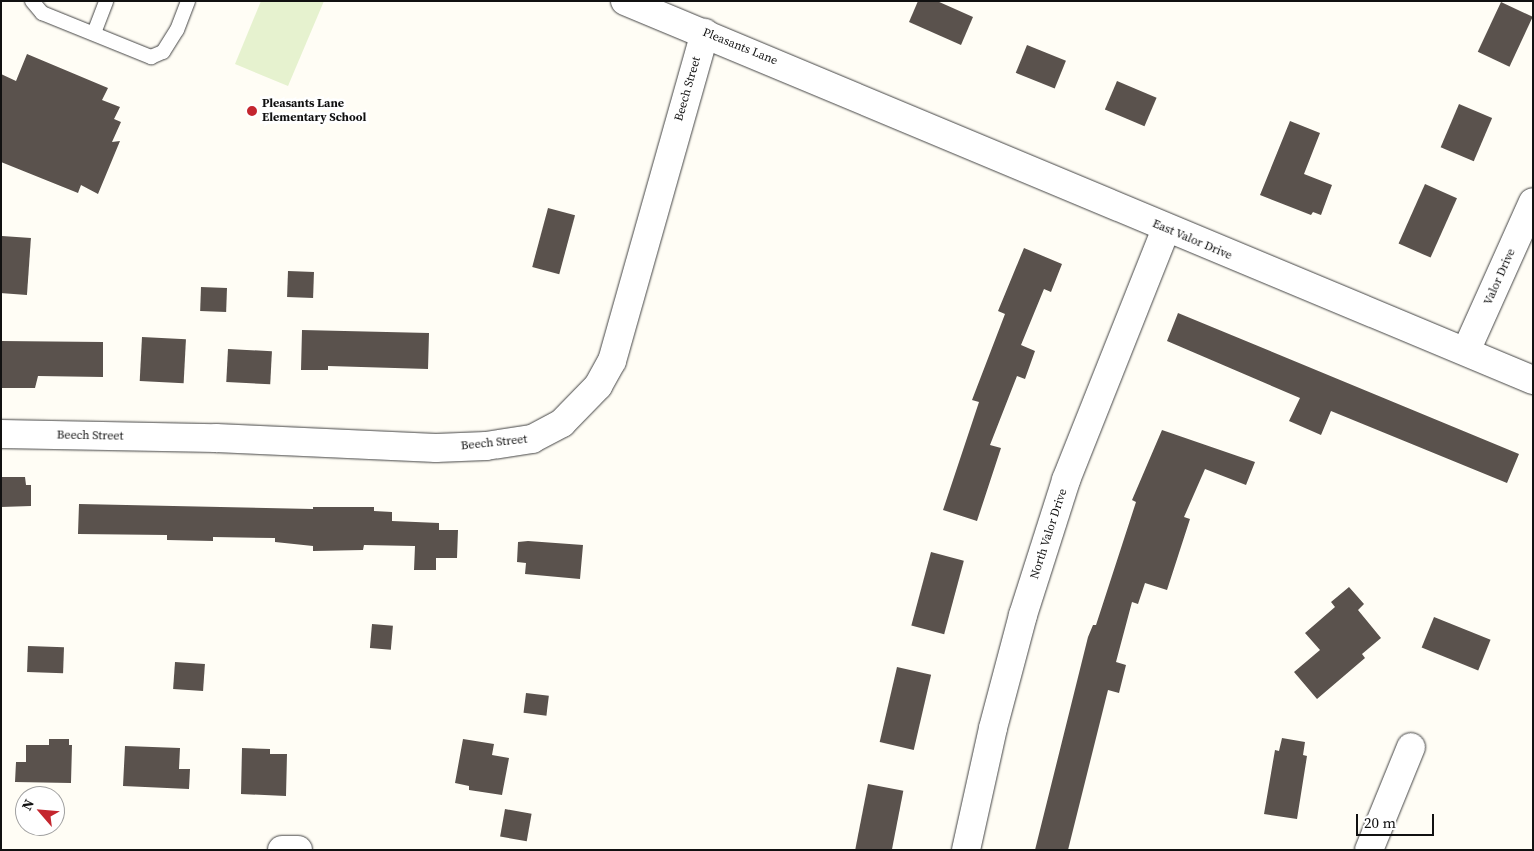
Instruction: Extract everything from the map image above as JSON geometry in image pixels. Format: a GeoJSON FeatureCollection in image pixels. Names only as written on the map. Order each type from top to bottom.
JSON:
{"type":"FeatureCollection","features":[{"type":"Feature","properties":{"kind":"street","name":"Pleasants Lane"},"geometry":{"type":"LineString","coordinates":[[625,1],[854,96]]}},
{"type":"Feature","properties":{"kind":"street","name":"Beech Street"},"geometry":{"type":"LineString","coordinates":[[1,434],[216,438],[436,448],[486,446],[532,439],[562,423],[598,386],[612,361],[705,33]]}},
{"type":"Feature","properties":{"kind":"street","name":"East Valor Drive"},"geometry":{"type":"LineString","coordinates":[[854,96],[1166,229],[1533,380]]}},
{"type":"Feature","properties":{"kind":"street","name":"Valor Drive"},"geometry":{"type":"LineString","coordinates":[[1466,351],[1533,202]]}},
{"type":"Feature","properties":{"kind":"street","name":"North Valor Drive"},"geometry":{"type":"LineString","coordinates":[[966,850],[993,728],[1023,615],[1064,489],[1119,340],[1166,229]]}},
{"type":"Feature","properties":{"kind":"street"},"geometry":{"type":"LineString","coordinates":[[1369,850],[1412,747]]}},
{"type":"Feature","properties":{"kind":"street"},"geometry":{"type":"LineString","coordinates":[[282,850],[298,850]]}},
{"type":"Feature","properties":{"kind":"lane"},"geometry":{"type":"LineString","coordinates":[[32,1],[42,13],[151,57],[163,52],[177,30],[188,1]]}},
{"type":"Feature","properties":{"kind":"lane"},"geometry":{"type":"LineString","coordinates":[[94,34],[106,1]]}},
{"type":"Feature","properties":{"kind":"green space"},"geometry":{"type":"Polygon","coordinates":[[[261,1],[324,1],[288,86],[235,64],[261,1]]]}},
{"type":"Feature","properties":{"kind":"building"},"geometry":{"type":"Polygon","coordinates":[[[918,1],[937,1],[973,17],[961,45],[909,22],[918,1]]]}},
{"type":"Feature","properties":{"kind":"building"},"geometry":{"type":"Polygon","coordinates":[[[1501,2],[1533,17],[1509,67],[1478,52],[1501,2]]]}},
{"type":"Feature","properties":{"kind":"building"},"geometry":{"type":"Polygon","coordinates":[[[1027,45],[1066,61],[1055,89],[1016,73],[1027,45]]]}},
{"type":"Feature","properties":{"kind":"building"},"geometry":{"type":"Polygon","coordinates":[[[27,54],[108,88],[102,100],[120,107],[114,119],[121,122],[112,142],[120,141],[98,194],[81,185],[78,193],[1,162],[1,74],[16,81],[27,54]]]}},
{"type":"Feature","properties":{"kind":"building"},"geometry":{"type":"Polygon","coordinates":[[[1117,81],[1157,98],[1144,126],[1105,110],[1117,81]]]}},
{"type":"Feature","properties":{"kind":"building"},"geometry":{"type":"Polygon","coordinates":[[[1459,104],[1492,118],[1474,161],[1441,147],[1459,104]]]}},
{"type":"Feature","properties":{"kind":"building"},"geometry":{"type":"Polygon","coordinates":[[[1290,121],[1320,133],[1304,174],[1332,185],[1321,215],[1313,212],[1311,215],[1260,195],[1290,121]]]}},
{"type":"Feature","properties":{"kind":"building"},"geometry":{"type":"Polygon","coordinates":[[[1425,184],[1457,198],[1431,258],[1399,243],[1425,184]]]}},
{"type":"Feature","properties":{"kind":"building"},"geometry":{"type":"Polygon","coordinates":[[[548,208],[575,215],[559,274],[532,267],[548,208]]]}},
{"type":"Feature","properties":{"kind":"building"},"geometry":{"type":"Polygon","coordinates":[[[2,236],[31,238],[27,295],[1,293],[2,236]]]}},
{"type":"Feature","properties":{"kind":"building"},"geometry":{"type":"Polygon","coordinates":[[[1024,248],[1062,264],[1051,292],[1044,289],[1021,345],[1035,351],[1025,379],[1017,376],[990,445],[1001,448],[977,521],[943,510],[979,402],[972,400],[1005,314],[998,311],[1024,248]]]}},
{"type":"Feature","properties":{"kind":"building"},"geometry":{"type":"Polygon","coordinates":[[[288,271],[314,272],[313,298],[287,297],[288,271]]]}},
{"type":"Feature","properties":{"kind":"building"},"geometry":{"type":"Polygon","coordinates":[[[201,287],[227,288],[226,312],[200,311],[201,287]]]}},
{"type":"Feature","properties":{"kind":"building"},"geometry":{"type":"Polygon","coordinates":[[[1178,313],[1519,454],[1507,483],[1331,411],[1321,435],[1289,421],[1300,398],[1167,341],[1178,313]]]}},
{"type":"Feature","properties":{"kind":"building"},"geometry":{"type":"Polygon","coordinates":[[[302,330],[429,333],[428,369],[328,366],[328,370],[301,370],[302,330]]]}},
{"type":"Feature","properties":{"kind":"building"},"geometry":{"type":"Polygon","coordinates":[[[142,337],[186,339],[184,383],[140,381],[142,337]]]}},
{"type":"Feature","properties":{"kind":"building"},"geometry":{"type":"Polygon","coordinates":[[[1,341],[103,342],[103,377],[38,376],[35,388],[1,388],[1,341]]]}},
{"type":"Feature","properties":{"kind":"building"},"geometry":{"type":"Polygon","coordinates":[[[228,349],[272,351],[270,384],[226,382],[228,349]]]}},
{"type":"Feature","properties":{"kind":"building"},"geometry":{"type":"Polygon","coordinates":[[[1162,430],[1255,462],[1246,485],[1205,469],[1184,517],[1190,519],[1167,590],[1145,583],[1138,604],[1132,602],[1116,662],[1126,665],[1119,693],[1108,690],[1068,850],[1035,850],[1088,637],[1093,625],[1096,625],[1136,502],[1132,500],[1162,430]]]}},
{"type":"Feature","properties":{"kind":"building"},"geometry":{"type":"Polygon","coordinates":[[[1,477],[25,477],[26,485],[31,485],[31,506],[1,507],[1,477]]]}},
{"type":"Feature","properties":{"kind":"building"},"geometry":{"type":"Polygon","coordinates":[[[79,504],[313,509],[313,507],[374,507],[374,511],[392,512],[392,521],[439,523],[439,530],[458,530],[457,558],[436,558],[436,570],[414,570],[415,546],[364,545],[363,550],[313,551],[313,546],[275,542],[275,538],[213,537],[213,541],[167,540],[167,535],[78,534],[79,504]]]}},
{"type":"Feature","properties":{"kind":"building"},"geometry":{"type":"Polygon","coordinates":[[[518,542],[583,545],[580,579],[525,574],[526,563],[517,562],[518,542]]]}},
{"type":"Feature","properties":{"kind":"building"},"geometry":{"type":"Polygon","coordinates":[[[931,552],[964,561],[944,634],[911,625],[931,552]]]}},
{"type":"Feature","properties":{"kind":"building"},"geometry":{"type":"Polygon","coordinates":[[[1349,587],[1364,604],[1358,610],[1381,638],[1362,654],[1365,658],[1317,699],[1294,672],[1320,650],[1305,633],[1335,607],[1331,602],[1349,587]]]}},
{"type":"Feature","properties":{"kind":"building"},"geometry":{"type":"Polygon","coordinates":[[[1434,617],[1491,640],[1478,670],[1422,648],[1434,617]]]}},
{"type":"Feature","properties":{"kind":"building"},"geometry":{"type":"Polygon","coordinates":[[[372,624],[393,626],[391,650],[370,648],[372,624]]]}},
{"type":"Feature","properties":{"kind":"building"},"geometry":{"type":"Polygon","coordinates":[[[28,646],[64,647],[63,673],[27,672],[28,646]]]}},
{"type":"Feature","properties":{"kind":"building"},"geometry":{"type":"Polygon","coordinates":[[[175,662],[205,664],[203,691],[173,689],[175,662]]]}},
{"type":"Feature","properties":{"kind":"building"},"geometry":{"type":"Polygon","coordinates":[[[897,667],[931,675],[914,750],[880,742],[897,667]]]}},
{"type":"Feature","properties":{"kind":"building"},"geometry":{"type":"Polygon","coordinates":[[[526,693],[549,696],[546,716],[524,713],[526,693]]]}},
{"type":"Feature","properties":{"kind":"building"},"geometry":{"type":"Polygon","coordinates":[[[1282,738],[1305,742],[1303,755],[1307,756],[1297,819],[1264,814],[1275,750],[1279,751],[1282,738]]]}},
{"type":"Feature","properties":{"kind":"building"},"geometry":{"type":"Polygon","coordinates":[[[49,739],[69,739],[69,745],[72,745],[71,783],[15,782],[16,762],[26,762],[26,745],[49,745],[49,739]]]}},
{"type":"Feature","properties":{"kind":"building"},"geometry":{"type":"Polygon","coordinates":[[[463,739],[494,744],[492,755],[509,758],[502,795],[469,790],[469,786],[455,783],[463,739]]]}},
{"type":"Feature","properties":{"kind":"building"},"geometry":{"type":"Polygon","coordinates":[[[125,746],[180,748],[179,769],[190,769],[189,789],[123,786],[125,746]]]}},
{"type":"Feature","properties":{"kind":"building"},"geometry":{"type":"Polygon","coordinates":[[[242,748],[270,749],[270,754],[287,754],[286,796],[241,794],[242,748]]]}},
{"type":"Feature","properties":{"kind":"building"},"geometry":{"type":"Polygon","coordinates":[[[868,784],[903,791],[892,850],[855,850],[868,784]]]}},
{"type":"Feature","properties":{"kind":"building"},"geometry":{"type":"Polygon","coordinates":[[[505,809],[532,814],[527,841],[500,837],[505,809]]]}},
{"type":"Feature","properties":{"kind":"place","name":"Pleasants Lane Elementary School"},"geometry":{"type":"Point","coordinates":[252,111]}}]}
